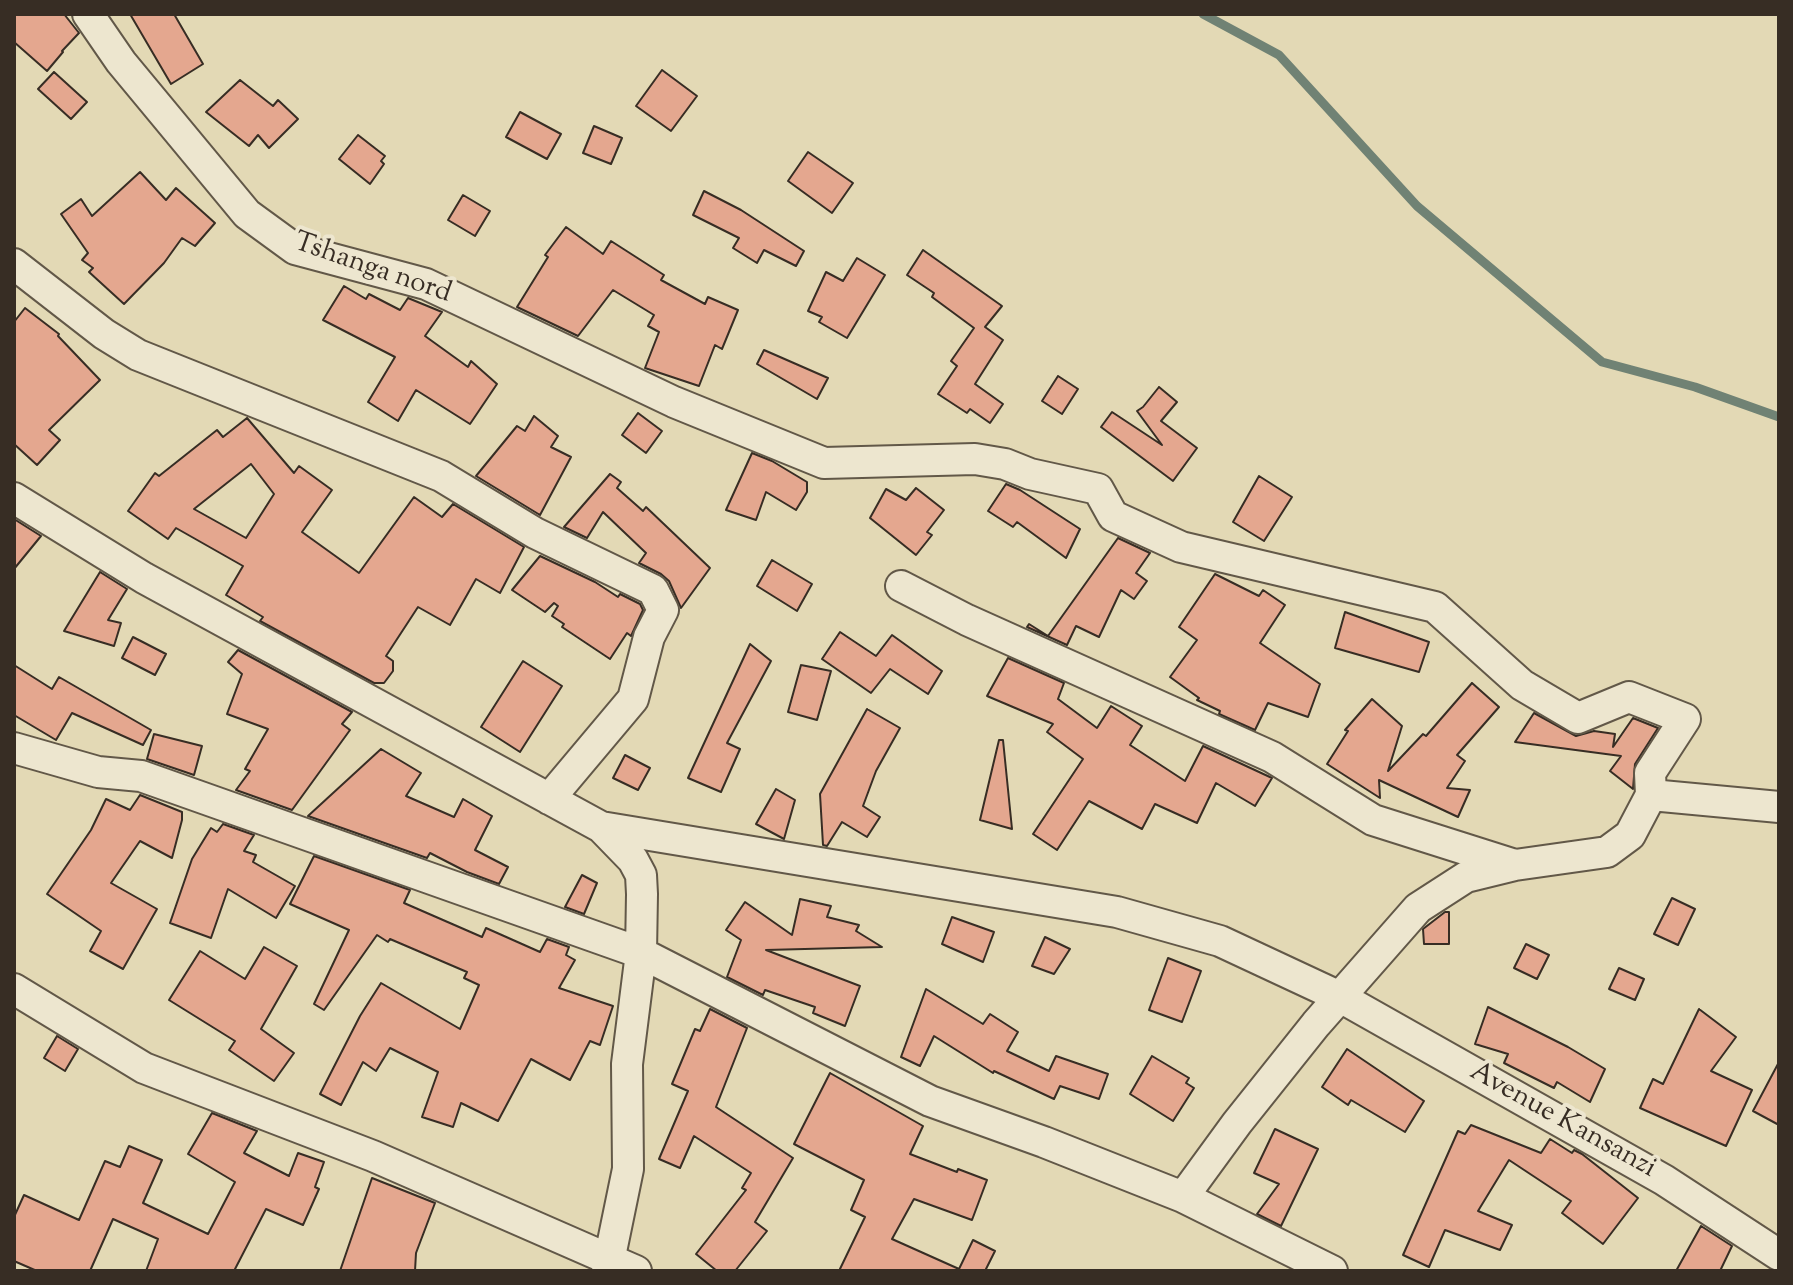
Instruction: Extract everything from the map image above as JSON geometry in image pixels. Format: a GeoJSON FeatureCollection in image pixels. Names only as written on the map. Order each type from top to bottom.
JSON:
{"type":"FeatureCollection","features":[{"type":"Feature","properties":{"kind":"street","name":"Tshanga nord"},"geometry":{"type":"LineString","coordinates":[[88,14],[121,62],[247,214],[295,249],[426,284],[674,402],[824,463],[963,459],[1005,464],[1030,474],[1098,489],[1113,516],[1181,547],[1435,607],[1522,685],[1578,718],[1629,697],[1685,719],[1650,773],[1651,795]]}},
{"type":"Feature","properties":{"kind":"street"},"geometry":{"type":"LineString","coordinates":[[14,264],[104,334],[138,355],[441,476],[535,533],[653,590],[663,610],[649,637],[633,699],[549,799]]}},
{"type":"Feature","properties":{"kind":"street"},"geometry":{"type":"LineString","coordinates":[[14,498],[144,578],[601,827],[633,860],[641,875],[641,953],[627,1064],[628,1169],[618,1267],[373,1156],[144,1068],[14,989]]}},
{"type":"Feature","properties":{"kind":"street"},"geometry":{"type":"LineString","coordinates":[[901,586],[967,620],[1272,757],[1373,820],[1515,865]]}},
{"type":"Feature","properties":{"kind":"street"},"geometry":{"type":"LineString","coordinates":[[14,748],[98,772],[141,776],[641,953],[930,1101],[1183,1197],[1332,1271]]}},
{"type":"Feature","properties":{"kind":"street"},"geometry":{"type":"LineString","coordinates":[[1183,1197],[1237,1123],[1418,908],[1466,877],[1515,865],[1607,852],[1630,835],[1651,795],[1779,807]]}},
{"type":"Feature","properties":{"kind":"street","name":"Avenue Kansanzi"},"geometry":{"type":"LineString","coordinates":[[601,827],[1117,912],[1220,941],[1340,997],[1664,1180],[1779,1255]]}},
{"type":"Feature","properties":{"kind":"street"},"geometry":{"type":"LineString","coordinates":[[1774,1271],[1779,1263]]}},
{"type":"Feature","properties":{"kind":"building"},"geometry":{"type":"Polygon","coordinates":[[[14,14],[64,14],[79,33],[47,71],[14,42],[14,14]]]}},
{"type":"Feature","properties":{"kind":"building"},"geometry":{"type":"Polygon","coordinates":[[[130,14],[174,14],[203,64],[171,84],[130,14]]]}},
{"type":"Feature","properties":{"kind":"building"},"geometry":{"type":"Polygon","coordinates":[[[662,70],[697,96],[671,131],[636,106],[662,70]]]}},
{"type":"Feature","properties":{"kind":"building"},"geometry":{"type":"Polygon","coordinates":[[[54,72],[87,102],[71,119],[38,89],[54,72]]]}},
{"type":"Feature","properties":{"kind":"building"},"geometry":{"type":"Polygon","coordinates":[[[240,80],[273,106],[278,100],[298,119],[269,148],[258,135],[249,146],[206,112],[240,80]]]}},
{"type":"Feature","properties":{"kind":"building"},"geometry":{"type":"Polygon","coordinates":[[[520,112],[561,134],[547,159],[506,137],[520,112]]]}},
{"type":"Feature","properties":{"kind":"building"},"geometry":{"type":"Polygon","coordinates":[[[594,126],[622,138],[611,164],[583,153],[594,126]]]}},
{"type":"Feature","properties":{"kind":"building"},"geometry":{"type":"Polygon","coordinates":[[[358,135],[385,156],[381,161],[384,164],[370,184],[339,159],[358,135]]]}},
{"type":"Feature","properties":{"kind":"building"},"geometry":{"type":"Polygon","coordinates":[[[808,152],[853,183],[832,213],[788,181],[808,152]]]}},
{"type":"Feature","properties":{"kind":"building"},"geometry":{"type":"Polygon","coordinates":[[[140,172],[166,200],[176,188],[215,223],[195,246],[182,238],[164,263],[124,304],[89,272],[93,268],[82,260],[88,253],[61,214],[81,199],[92,216],[140,172]]]}},
{"type":"Feature","properties":{"kind":"building"},"geometry":{"type":"Polygon","coordinates":[[[704,191],[741,210],[804,251],[796,266],[764,250],[757,263],[733,248],[739,238],[693,215],[704,191]]]}},
{"type":"Feature","properties":{"kind":"building"},"geometry":{"type":"Polygon","coordinates":[[[463,195],[490,211],[475,236],[448,220],[463,195]]]}},
{"type":"Feature","properties":{"kind":"building"},"geometry":{"type":"Polygon","coordinates":[[[566,227],[603,254],[611,241],[664,275],[661,280],[705,304],[708,297],[738,310],[722,349],[715,345],[699,386],[645,368],[659,332],[648,326],[654,315],[613,290],[578,336],[517,307],[548,257],[545,255],[566,227]]]}},
{"type":"Feature","properties":{"kind":"building"},"geometry":{"type":"Polygon","coordinates":[[[923,250],[1002,306],[985,327],[1003,340],[975,384],[1003,404],[990,423],[970,409],[967,413],[938,394],[957,366],[951,361],[974,328],[932,297],[934,293],[907,275],[923,250]]]}},
{"type":"Feature","properties":{"kind":"building"},"geometry":{"type":"Polygon","coordinates":[[[857,258],[885,275],[847,338],[819,322],[822,317],[808,311],[826,272],[843,281],[857,258]]]}},
{"type":"Feature","properties":{"kind":"building"},"geometry":{"type":"Polygon","coordinates":[[[344,286],[366,299],[369,294],[400,310],[408,298],[442,312],[425,336],[468,367],[471,361],[497,384],[470,424],[416,390],[398,421],[368,402],[395,357],[323,320],[344,286]]]}},
{"type":"Feature","properties":{"kind":"building"},"geometry":{"type":"Polygon","coordinates":[[[25,308],[59,334],[100,380],[49,430],[60,440],[37,465],[14,444],[14,322],[25,308]]]}},
{"type":"Feature","properties":{"kind":"building"},"geometry":{"type":"Polygon","coordinates":[[[764,350],[828,378],[817,399],[757,364],[764,350]]]}},
{"type":"Feature","properties":{"kind":"building"},"geometry":{"type":"Polygon","coordinates":[[[1058,376],[1078,389],[1062,414],[1042,401],[1058,376]]]}},
{"type":"Feature","properties":{"kind":"building"},"geometry":{"type":"Polygon","coordinates":[[[1159,387],[1177,402],[1161,421],[1197,448],[1173,481],[1101,427],[1112,412],[1162,445],[1137,411],[1159,387]]]}},
{"type":"Feature","properties":{"kind":"building"},"geometry":{"type":"Polygon","coordinates":[[[638,413],[662,431],[646,453],[622,435],[638,413]]]}},
{"type":"Feature","properties":{"kind":"building"},"geometry":{"type":"Polygon","coordinates":[[[534,416],[558,436],[551,447],[571,457],[540,515],[476,476],[517,426],[525,431],[534,416]]]}},
{"type":"Feature","properties":{"kind":"building"},"geometry":{"type":"Polygon","coordinates":[[[247,418],[294,473],[299,466],[332,490],[302,532],[359,573],[414,497],[442,517],[453,504],[524,547],[500,593],[476,579],[450,625],[418,607],[386,656],[393,661],[393,671],[384,683],[374,683],[260,621],[263,617],[226,595],[243,566],[176,528],[168,539],[128,511],[155,473],[159,476],[217,430],[223,437],[247,418]],[[251,464],[194,509],[246,538],[274,494],[251,464]]]}},
{"type":"Feature","properties":{"kind":"building"},"geometry":{"type":"Polygon","coordinates":[[[752,453],[807,482],[807,492],[796,510],[766,492],[756,520],[726,510],[752,453]]]}},
{"type":"Feature","properties":{"kind":"building"},"geometry":{"type":"Polygon","coordinates":[[[610,474],[621,482],[617,488],[643,511],[646,507],[710,568],[681,608],[669,581],[639,563],[646,553],[603,512],[587,538],[564,527],[610,474]]]}},
{"type":"Feature","properties":{"kind":"building"},"geometry":{"type":"Polygon","coordinates":[[[1259,476],[1292,497],[1264,541],[1233,522],[1259,476]]]}},
{"type":"Feature","properties":{"kind":"building"},"geometry":{"type":"Polygon","coordinates":[[[1006,484],[1080,529],[1066,558],[1017,522],[1013,527],[988,511],[1006,484]]]}},
{"type":"Feature","properties":{"kind":"building"},"geometry":{"type":"Polygon","coordinates":[[[916,488],[944,510],[927,532],[932,535],[916,555],[870,518],[886,489],[906,500],[916,488]]]}},
{"type":"Feature","properties":{"kind":"building"},"geometry":{"type":"Polygon","coordinates":[[[14,519],[41,536],[14,569],[14,519]]]}},
{"type":"Feature","properties":{"kind":"building"},"geometry":{"type":"Polygon","coordinates":[[[1118,538],[1150,553],[1136,573],[1147,581],[1134,599],[1121,590],[1099,637],[1076,626],[1067,645],[1027,627],[1029,624],[1048,636],[1118,538]]]}},
{"type":"Feature","properties":{"kind":"building"},"geometry":{"type":"Polygon","coordinates":[[[540,556],[595,582],[618,597],[620,594],[640,604],[643,610],[631,636],[627,633],[610,659],[562,627],[564,624],[552,616],[558,606],[554,603],[545,612],[512,590],[540,556]]]}},
{"type":"Feature","properties":{"kind":"building"},"geometry":{"type":"Polygon","coordinates":[[[772,560],[812,584],[797,611],[757,586],[772,560]]]}},
{"type":"Feature","properties":{"kind":"building"},"geometry":{"type":"Polygon","coordinates":[[[100,572],[127,589],[108,620],[121,623],[114,646],[64,631],[100,572]]]}},
{"type":"Feature","properties":{"kind":"building"},"geometry":{"type":"Polygon","coordinates":[[[1215,574],[1259,596],[1263,590],[1285,605],[1260,643],[1320,684],[1308,717],[1268,703],[1255,730],[1219,714],[1220,711],[1197,700],[1199,698],[1170,677],[1197,640],[1179,627],[1215,574]]]}},
{"type":"Feature","properties":{"kind":"building"},"geometry":{"type":"Polygon","coordinates":[[[1345,612],[1429,642],[1419,672],[1335,648],[1345,612]]]}},
{"type":"Feature","properties":{"kind":"building"},"geometry":{"type":"Polygon","coordinates":[[[840,632],[876,656],[892,635],[942,671],[928,694],[890,669],[871,693],[822,659],[840,632]]]}},
{"type":"Feature","properties":{"kind":"building"},"geometry":{"type":"Polygon","coordinates":[[[133,637],[166,654],[155,675],[122,658],[133,637]]]}},
{"type":"Feature","properties":{"kind":"building"},"geometry":{"type":"Polygon","coordinates":[[[750,644],[771,661],[727,743],[740,749],[721,792],[688,778],[750,644]]]}},
{"type":"Feature","properties":{"kind":"building"},"geometry":{"type":"Polygon","coordinates":[[[238,650],[352,712],[342,724],[350,730],[292,810],[236,790],[250,771],[245,769],[268,729],[227,714],[242,674],[228,662],[238,650]]]}},
{"type":"Feature","properties":{"kind":"building"},"geometry":{"type":"Polygon","coordinates":[[[1008,658],[1064,683],[1058,699],[1097,728],[1111,706],[1142,726],[1130,745],[1185,781],[1203,746],[1272,778],[1255,806],[1216,783],[1197,823],[1155,804],[1142,829],[1089,801],[1057,850],[1033,834],[1083,759],[1047,732],[1053,724],[987,696],[1008,658]]]}},
{"type":"Feature","properties":{"kind":"building"},"geometry":{"type":"Polygon","coordinates":[[[523,661],[562,686],[520,752],[481,727],[523,661]]]}},
{"type":"Feature","properties":{"kind":"building"},"geometry":{"type":"Polygon","coordinates":[[[14,665],[52,689],[59,677],[151,730],[143,745],[72,713],[56,740],[14,715],[14,665]]]}},
{"type":"Feature","properties":{"kind":"building"},"geometry":{"type":"Polygon","coordinates":[[[801,665],[831,671],[817,720],[788,712],[801,665]]]}},
{"type":"Feature","properties":{"kind":"building"},"geometry":{"type":"Polygon","coordinates":[[[1472,683],[1499,707],[1457,755],[1465,761],[1447,788],[1470,790],[1458,817],[1379,780],[1380,798],[1327,764],[1348,731],[1345,730],[1372,699],[1402,726],[1388,771],[1423,734],[1426,736],[1472,683]]]}},
{"type":"Feature","properties":{"kind":"building"},"geometry":{"type":"Polygon","coordinates":[[[867,709],[900,728],[876,771],[863,806],[880,817],[867,837],[842,822],[827,846],[823,845],[820,794],[867,709]]]}},
{"type":"Feature","properties":{"kind":"building"},"geometry":{"type":"Polygon","coordinates":[[[1534,713],[1576,736],[1594,731],[1615,734],[1613,747],[1633,718],[1658,728],[1635,764],[1633,789],[1610,771],[1621,756],[1515,742],[1534,713]]]}},
{"type":"Feature","properties":{"kind":"building"},"geometry":{"type":"Polygon","coordinates":[[[154,734],[202,746],[194,775],[147,759],[154,734]]]}},
{"type":"Feature","properties":{"kind":"building"},"geometry":{"type":"Polygon","coordinates":[[[999,740],[1003,740],[1012,829],[980,820],[999,740]]]}},
{"type":"Feature","properties":{"kind":"building"},"geometry":{"type":"Polygon","coordinates":[[[381,749],[421,773],[406,796],[454,817],[463,799],[492,816],[475,850],[508,867],[499,884],[430,853],[427,858],[308,816],[381,749]]]}},
{"type":"Feature","properties":{"kind":"building"},"geometry":{"type":"Polygon","coordinates":[[[625,755],[650,768],[638,790],[613,778],[625,755]]]}},
{"type":"Feature","properties":{"kind":"building"},"geometry":{"type":"Polygon","coordinates":[[[776,789],[795,800],[784,839],[756,824],[776,789]]]}},
{"type":"Feature","properties":{"kind":"building"},"geometry":{"type":"Polygon","coordinates":[[[140,795],[182,812],[182,820],[172,858],[140,841],[111,883],[157,909],[123,969],[90,951],[101,931],[47,894],[91,830],[106,799],[130,810],[140,795]]]}},
{"type":"Feature","properties":{"kind":"building"},"geometry":{"type":"Polygon","coordinates":[[[223,824],[254,835],[244,851],[256,855],[253,862],[295,886],[276,918],[228,889],[211,938],[170,923],[192,859],[211,828],[217,832],[223,824]]]}},
{"type":"Feature","properties":{"kind":"building"},"geometry":{"type":"Polygon","coordinates":[[[314,856],[410,890],[404,903],[482,937],[486,928],[540,952],[547,939],[569,947],[566,955],[575,960],[559,988],[613,1006],[600,1045],[590,1041],[570,1080],[531,1059],[498,1121],[461,1103],[453,1127],[422,1117],[438,1072],[390,1048],[376,1071],[363,1062],[341,1105],[320,1094],[360,1016],[381,983],[460,1029],[479,985],[464,978],[467,972],[377,935],[324,1010],[314,1004],[349,930],[290,904],[314,856]]]}},
{"type":"Feature","properties":{"kind":"building"},"geometry":{"type":"Polygon","coordinates":[[[582,875],[597,883],[584,914],[565,907],[582,875]]]}},
{"type":"Feature","properties":{"kind":"building"},"geometry":{"type":"Polygon","coordinates":[[[1672,898],[1695,909],[1678,945],[1654,934],[1672,898]]]}},
{"type":"Feature","properties":{"kind":"building"},"geometry":{"type":"Polygon","coordinates":[[[800,899],[831,906],[827,917],[859,925],[856,931],[882,947],[766,950],[860,986],[845,1026],[813,1013],[815,1007],[765,990],[763,995],[727,977],[741,940],[726,930],[745,902],[792,935],[800,899]]]}},
{"type":"Feature","properties":{"kind":"building"},"geometry":{"type":"Polygon","coordinates":[[[1449,912],[1449,944],[1424,944],[1423,929],[1449,912]]]}},
{"type":"Feature","properties":{"kind":"building"},"geometry":{"type":"Polygon","coordinates":[[[952,917],[994,932],[983,962],[942,944],[952,917]]]}},
{"type":"Feature","properties":{"kind":"building"},"geometry":{"type":"Polygon","coordinates":[[[1045,937],[1070,949],[1054,974],[1032,966],[1045,937]]]}},
{"type":"Feature","properties":{"kind":"building"},"geometry":{"type":"Polygon","coordinates":[[[1526,944],[1549,955],[1537,979],[1514,968],[1526,944]]]}},
{"type":"Feature","properties":{"kind":"building"},"geometry":{"type":"Polygon","coordinates":[[[264,947],[297,966],[261,1029],[294,1053],[274,1081],[229,1050],[235,1041],[169,1000],[200,951],[245,979],[264,947]]]}},
{"type":"Feature","properties":{"kind":"building"},"geometry":{"type":"Polygon","coordinates":[[[1168,958],[1201,971],[1182,1022],[1149,1010],[1168,958]]]}},
{"type":"Feature","properties":{"kind":"building"},"geometry":{"type":"Polygon","coordinates":[[[1619,968],[1644,979],[1635,1000],[1609,989],[1619,968]]]}},
{"type":"Feature","properties":{"kind":"building"},"geometry":{"type":"Polygon","coordinates":[[[926,989],[983,1024],[990,1014],[1018,1032],[1007,1051],[1049,1071],[1056,1056],[1108,1074],[1099,1099],[1060,1086],[1054,1099],[993,1073],[934,1036],[920,1066],[901,1057],[926,989]]]}},
{"type":"Feature","properties":{"kind":"building"},"geometry":{"type":"Polygon","coordinates":[[[1488,1007],[1605,1069],[1590,1102],[1557,1082],[1554,1088],[1504,1063],[1508,1054],[1475,1044],[1488,1007]]]}},
{"type":"Feature","properties":{"kind":"building"},"geometry":{"type":"Polygon","coordinates":[[[710,1009],[747,1028],[716,1107],[793,1158],[755,1222],[767,1231],[735,1271],[717,1271],[696,1254],[746,1190],[742,1188],[751,1173],[694,1136],[680,1168],[659,1159],[688,1091],[672,1084],[695,1029],[700,1031],[710,1009]]]}},
{"type":"Feature","properties":{"kind":"building"},"geometry":{"type":"Polygon","coordinates":[[[1699,1009],[1736,1037],[1711,1071],[1752,1090],[1726,1146],[1640,1108],[1653,1079],[1663,1084],[1699,1009]]]}},
{"type":"Feature","properties":{"kind":"building"},"geometry":{"type":"Polygon","coordinates":[[[57,1036],[78,1049],[65,1071],[44,1058],[57,1036]]]}},
{"type":"Feature","properties":{"kind":"building"},"geometry":{"type":"Polygon","coordinates":[[[1347,1049],[1424,1101],[1405,1132],[1351,1100],[1348,1105],[1322,1087],[1347,1049]]]}},
{"type":"Feature","properties":{"kind":"building"},"geometry":{"type":"Polygon","coordinates":[[[1152,1056],[1189,1078],[1186,1083],[1194,1088],[1173,1121],[1130,1094],[1152,1056]]]}},
{"type":"Feature","properties":{"kind":"building"},"geometry":{"type":"Polygon","coordinates":[[[1779,1062],[1779,1125],[1753,1111],[1779,1062]]]}},
{"type":"Feature","properties":{"kind":"building"},"geometry":{"type":"Polygon","coordinates":[[[830,1073],[923,1126],[910,1154],[987,1180],[972,1220],[914,1199],[892,1239],[959,1269],[973,1240],[995,1251],[985,1271],[839,1271],[865,1217],[851,1210],[864,1180],[794,1144],[830,1073]]]}},
{"type":"Feature","properties":{"kind":"building"},"geometry":{"type":"Polygon","coordinates":[[[212,1113],[257,1131],[244,1153],[289,1176],[298,1153],[324,1162],[315,1187],[319,1189],[303,1225],[266,1209],[234,1271],[146,1271],[158,1239],[113,1219],[90,1271],[37,1271],[14,1261],[14,1217],[24,1195],[79,1220],[105,1161],[120,1167],[129,1146],[162,1160],[143,1203],[208,1234],[235,1182],[188,1154],[212,1113]]]}},
{"type":"Feature","properties":{"kind":"building"},"geometry":{"type":"Polygon","coordinates":[[[1471,1125],[1541,1153],[1550,1139],[1572,1153],[1574,1150],[1582,1154],[1638,1198],[1603,1244],[1562,1213],[1571,1201],[1509,1160],[1478,1211],[1512,1225],[1500,1250],[1445,1230],[1429,1267],[1403,1255],[1458,1131],[1465,1134],[1471,1125]]]}},
{"type":"Feature","properties":{"kind":"building"},"geometry":{"type":"Polygon","coordinates":[[[1275,1129],[1318,1149],[1281,1226],[1257,1214],[1279,1184],[1254,1173],[1275,1129]]]}},
{"type":"Feature","properties":{"kind":"building"},"geometry":{"type":"Polygon","coordinates":[[[372,1178],[435,1203],[416,1253],[415,1271],[340,1271],[372,1178]]]}},
{"type":"Feature","properties":{"kind":"building"},"geometry":{"type":"Polygon","coordinates":[[[1701,1226],[1732,1246],[1720,1271],[1676,1271],[1701,1226]]]}},
{"type":"Feature","properties":{"kind":"waterway"},"geometry":{"type":"LineString","coordinates":[[1203,14],[1279,55],[1417,206],[1602,362],[1695,387],[1779,417]]}}]}
